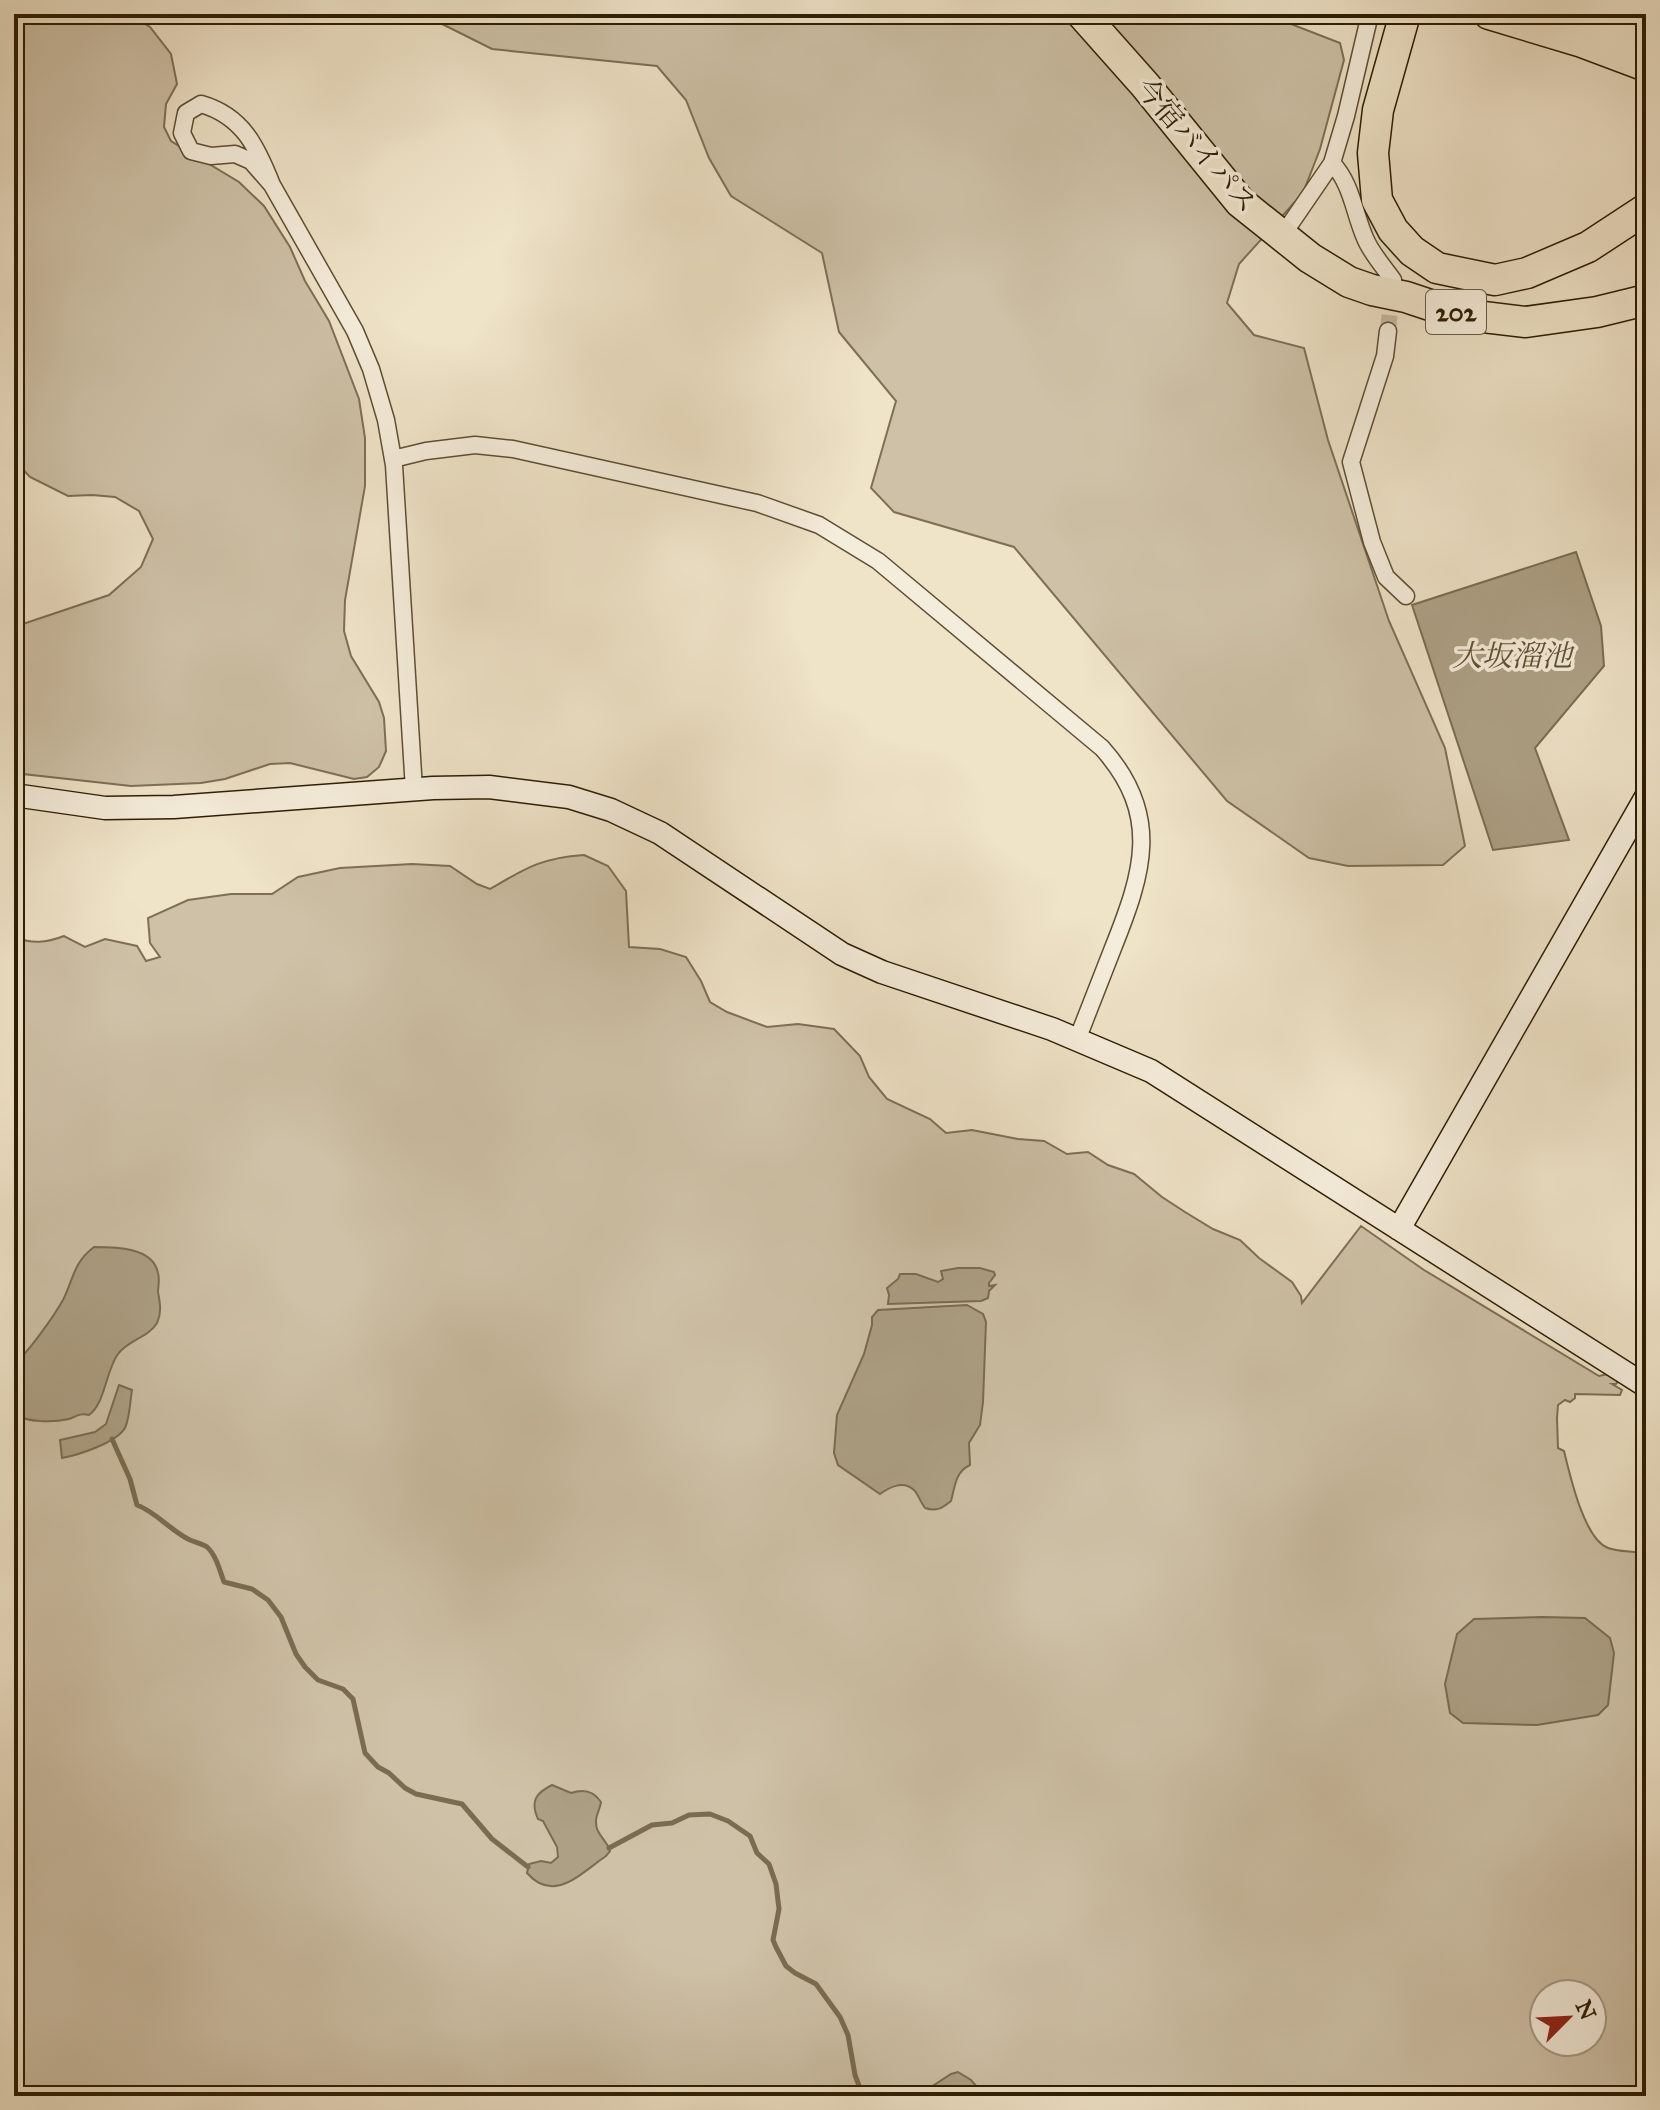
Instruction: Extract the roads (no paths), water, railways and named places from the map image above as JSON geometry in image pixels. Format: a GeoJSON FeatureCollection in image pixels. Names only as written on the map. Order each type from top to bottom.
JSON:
{"type":"FeatureCollection","features":[{"type":"Feature","properties":{"kind":"highway","name":"今宿バイパス"},"geometry":{"type":"LineString","coordinates":[[1082,14],[1145,85],[1240,202],[1310,258],[1349,282],[1475,316],[1526,322],[1597,312],[1646,300]]}},
{"type":"Feature","properties":{"kind":"highway"},"geometry":{"type":"LineString","coordinates":[[1405,14],[1378,110],[1373,153],[1377,200],[1393,230],[1412,251],[1437,268],[1495,280],[1527,273],[1588,247],[1646,209]]}},
{"type":"Feature","properties":{"kind":"highway"},"geometry":{"type":"LineString","coordinates":[[1489,14],[1582,42],[1646,66]]}},
{"type":"Feature","properties":{"kind":"highway"},"geometry":{"type":"LineString","coordinates":[[1587,14],[1646,36]]}},
{"type":"Feature","properties":{"kind":"street"},"geometry":{"type":"LineString","coordinates":[[1282,236],[1332,163],[1370,14]]}},
{"type":"Feature","properties":{"kind":"street"},"geometry":{"type":"LineString","coordinates":[[272,185],[251,161],[235,154],[211,156],[191,151],[182,133],[186,113],[201,104],[217,109],[246,134],[355,331],[371,369],[393,459],[414,790]]}},
{"type":"Feature","properties":{"kind":"street"},"geometry":{"type":"LineString","coordinates":[[1332,163],[1341,172],[1351,195],[1365,240],[1393,280]]}},
{"type":"Feature","properties":{"kind":"street"},"geometry":{"type":"LineString","coordinates":[[1388,331],[1385,356],[1351,462],[1372,542],[1386,577],[1406,596]]}},
{"type":"Feature","properties":{"kind":"street"},"geometry":{"type":"LineString","coordinates":[[393,459],[475,445],[513,449],[757,503],[819,525],[878,561],[1102,748],[1117,765],[1135,800],[1141,842],[1140,867],[1127,912],[1077,1040]]}},
{"type":"Feature","properties":{"kind":"street"},"geometry":{"type":"LineString","coordinates":[[14,795],[105,808],[174,807],[489,787],[569,797],[611,810],[660,833],[842,954],[882,972],[1052,1029],[1151,1071],[1646,1386]]}},
{"type":"Feature","properties":{"kind":"street"},"geometry":{"type":"LineString","coordinates":[[1399,1229],[1643,810]]}},
{"type":"Feature","properties":{"kind":"water","name":"大坂溜池"},"geometry":{"type":"Polygon","coordinates":[[[1576,552],[1601,626],[1604,666],[1535,748],[1569,840],[1493,850],[1412,605],[1576,552]]]}},
{"type":"Feature","properties":{"kind":"water"},"geometry":{"type":"Polygon","coordinates":[[[94,1247],[132,1250],[155,1264],[159,1276],[160,1315],[157,1323],[118,1354],[99,1403],[89,1415],[48,1421],[14,1415],[14,1364],[54,1315],[78,1265],[94,1247]]]}},
{"type":"Feature","properties":{"kind":"water"},"geometry":{"type":"Polygon","coordinates":[[[980,1268],[994,1272],[989,1286],[995,1285],[989,1291],[988,1298],[981,1301],[888,1304],[887,1288],[900,1274],[916,1274],[938,1282],[943,1279],[941,1271],[980,1268]]]}},
{"type":"Feature","properties":{"kind":"water"},"geometry":{"type":"Polygon","coordinates":[[[967,1305],[983,1314],[986,1322],[983,1402],[980,1425],[969,1443],[970,1465],[958,1476],[951,1501],[939,1509],[925,1508],[914,1490],[905,1485],[892,1487],[880,1494],[838,1465],[834,1453],[837,1415],[864,1354],[872,1317],[878,1310],[967,1305]]]}},
{"type":"Feature","properties":{"kind":"water"},"geometry":{"type":"Polygon","coordinates":[[[119,1385],[132,1390],[125,1428],[105,1443],[62,1458],[60,1440],[95,1432],[106,1424],[119,1385]]]}},
{"type":"Feature","properties":{"kind":"water"},"geometry":{"type":"Polygon","coordinates":[[[1585,1618],[1610,1638],[1614,1653],[1608,1705],[1598,1715],[1537,1725],[1463,1723],[1450,1713],[1445,1684],[1457,1634],[1474,1619],[1585,1618]]]}},
{"type":"Feature","properties":{"kind":"water"},"geometry":{"type":"Polygon","coordinates":[[[552,1785],[571,1793],[588,1792],[598,1798],[601,1802],[596,1826],[610,1851],[577,1877],[557,1886],[547,1886],[527,1873],[529,1864],[541,1861],[551,1863],[558,1857],[557,1847],[543,1821],[538,1819],[535,1807],[538,1795],[552,1785]]]}},
{"type":"Feature","properties":{"kind":"water"},"geometry":{"type":"Polygon","coordinates":[[[958,2072],[971,2080],[985,2096],[904,2096],[905,2087],[931,2087],[958,2072]]]}},
{"type":"Feature","properties":{"kind":"waterway"},"geometry":{"type":"LineString","coordinates":[[112,1439],[130,1479],[137,1505],[183,1536],[207,1547],[224,1582],[252,1589],[268,1600],[281,1617],[296,1654],[305,1667],[318,1680],[343,1689],[353,1699],[365,1753],[378,1767],[416,1794],[462,1804],[492,1839],[528,1867]]}},
{"type":"Feature","properties":{"kind":"waterway"},"geometry":{"type":"LineString","coordinates":[[609,1848],[652,1825],[672,1823],[689,1815],[710,1814],[728,1821],[750,1836],[757,1853],[769,1864],[776,1884],[779,1909],[773,1940],[776,1947],[786,1966],[816,1984],[840,2017],[848,2035],[861,2091],[874,2095],[904,2092]]}},
{"type":"Feature","properties":{"kind":"tunnel"},"geometry":{"type":"LineString","coordinates":[[1388,331],[1392,290]]}}]}
